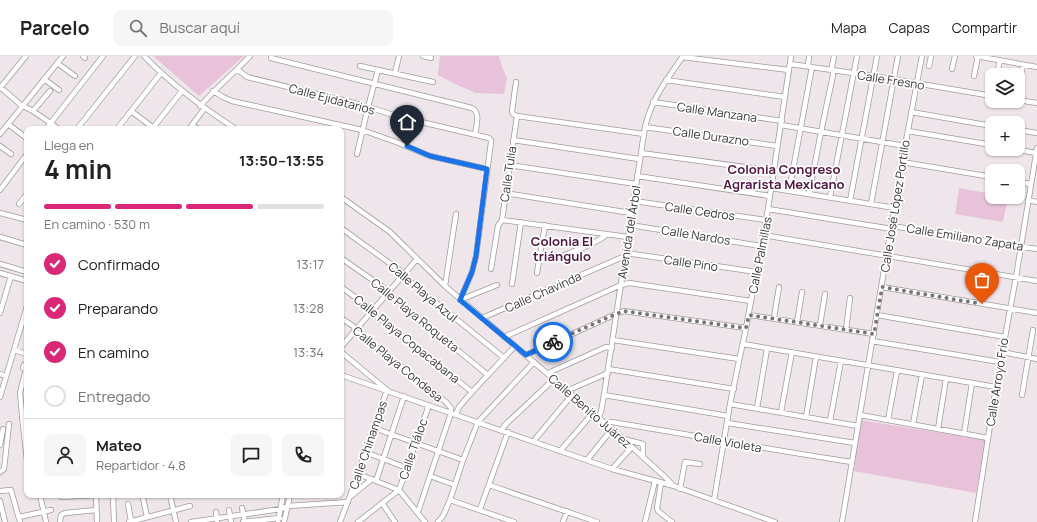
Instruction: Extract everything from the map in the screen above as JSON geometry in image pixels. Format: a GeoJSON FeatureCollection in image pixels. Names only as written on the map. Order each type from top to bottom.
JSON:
{"type":"FeatureCollection","features":[{"type":"Feature","properties":{"kind":"street"},"geometry":{"type":"LineString","coordinates":[[26,56],[0,87],[22,105],[34,111],[56,126]]}},
{"type":"Feature","properties":{"kind":"street"},"geometry":{"type":"LineString","coordinates":[[0,134],[63,56]]}},
{"type":"Feature","properties":{"kind":"street"},"geometry":{"type":"LineString","coordinates":[[48,126],[102,56]]}},
{"type":"Feature","properties":{"kind":"street"},"geometry":{"type":"LineString","coordinates":[[79,126],[135,56]]}},
{"type":"Feature","properties":{"kind":"street"},"geometry":{"type":"LineString","coordinates":[[191,126],[213,91],[250,56]]}},
{"type":"Feature","properties":{"kind":"street"},"geometry":{"type":"LineString","coordinates":[[396,73],[399,56]]}},
{"type":"Feature","properties":{"kind":"street"},"geometry":{"type":"LineString","coordinates":[[423,56],[431,58]]}},
{"type":"Feature","properties":{"kind":"street"},"geometry":{"type":"LineString","coordinates":[[683,56],[789,70]]}},
{"type":"Feature","properties":{"kind":"street","name":"Avenida del Árbol"},"geometry":{"type":"LineString","coordinates":[[598,418],[601,412],[612,348],[639,159],[645,127],[653,102],[683,56]]}},
{"type":"Feature","properties":{"kind":"street","name":"Calle Palmillas"},"geometry":{"type":"LineString","coordinates":[[714,500],[730,404],[762,246],[791,56]]}},
{"type":"Feature","properties":{"kind":"street"},"geometry":{"type":"LineString","coordinates":[[788,191],[801,128],[810,66],[809,56]]}},
{"type":"Feature","properties":{"kind":"street"},"geometry":{"type":"LineString","coordinates":[[809,194],[833,75],[832,66],[834,56]]}},
{"type":"Feature","properties":{"kind":"street"},"geometry":{"type":"LineString","coordinates":[[830,197],[857,56]]}},
{"type":"Feature","properties":{"kind":"street"},"geometry":{"type":"LineString","coordinates":[[850,200],[877,56]]}},
{"type":"Feature","properties":{"kind":"street"},"geometry":{"type":"LineString","coordinates":[[871,204],[881,142],[898,56]]}},
{"type":"Feature","properties":{"kind":"street","name":"Calle José López Portillo"},"geometry":{"type":"LineString","coordinates":[[842,522],[896,208],[902,162],[922,56]]}},
{"type":"Feature","properties":{"kind":"street"},"geometry":{"type":"LineString","coordinates":[[929,66],[931,56]]}},
{"type":"Feature","properties":{"kind":"street"},"geometry":{"type":"LineString","coordinates":[[952,69],[955,56]]}},
{"type":"Feature","properties":{"kind":"street"},"geometry":{"type":"LineString","coordinates":[[974,76],[977,56],[1023,65],[1037,66]]}},
{"type":"Feature","properties":{"kind":"street"},"geometry":{"type":"LineString","coordinates":[[146,57],[161,73],[182,91],[202,107],[231,126]]}},
{"type":"Feature","properties":{"kind":"street"},"geometry":{"type":"LineString","coordinates":[[271,58],[472,108],[476,110],[477,114],[475,135]]}},
{"type":"Feature","properties":{"kind":"street"},"geometry":{"type":"LineString","coordinates":[[998,68],[1000,60]]}},
{"type":"Feature","properties":{"kind":"street"},"geometry":{"type":"LineString","coordinates":[[57,63],[75,76]]}},
{"type":"Feature","properties":{"kind":"street","name":"Calle Fresno"},"geometry":{"type":"LineString","coordinates":[[790,64],[874,76],[985,95]]}},
{"type":"Feature","properties":{"kind":"street"},"geometry":{"type":"LineString","coordinates":[[360,66],[433,82]]}},
{"type":"Feature","properties":{"kind":"street","name":"Calle Ejidatarios"},"geometry":{"type":"LineString","coordinates":[[237,69],[247,78],[362,105],[400,117],[489,138],[491,140],[487,169]]}},
{"type":"Feature","properties":{"kind":"street"},"geometry":{"type":"LineString","coordinates":[[357,154],[378,70]]}},
{"type":"Feature","properties":{"kind":"street"},"geometry":{"type":"LineString","coordinates":[[119,126],[161,73]]}},
{"type":"Feature","properties":{"kind":"street"},"geometry":{"type":"LineString","coordinates":[[44,79],[59,90]]}},
{"type":"Feature","properties":{"kind":"street"},"geometry":{"type":"LineString","coordinates":[[666,80],[785,97]]}},
{"type":"Feature","properties":{"kind":"street","name":"Calle Tulia"},"geometry":{"type":"LineString","coordinates":[[491,269],[498,226],[502,220],[512,140],[517,116],[513,114],[512,111],[516,82]]}},
{"type":"Feature","properties":{"kind":"street"},"geometry":{"type":"LineString","coordinates":[[34,111],[50,91]]}},
{"type":"Feature","properties":{"kind":"street"},"geometry":{"type":"LineString","coordinates":[[156,126],[182,91]]}},
{"type":"Feature","properties":{"kind":"street"},"geometry":{"type":"LineString","coordinates":[[213,91],[232,100],[362,130],[430,156],[487,169],[476,256],[472,272],[460,300]]}},
{"type":"Feature","properties":{"kind":"street"},"geometry":{"type":"LineString","coordinates":[[1025,101],[1037,103]]}},
{"type":"Feature","properties":{"kind":"street","name":"Calle Manzana"},"geometry":{"type":"LineString","coordinates":[[653,102],[781,123],[821,132],[905,146]]}},
{"type":"Feature","properties":{"kind":"street"},"geometry":{"type":"LineString","coordinates":[[131,111],[150,126]]}},
{"type":"Feature","properties":{"kind":"street"},"geometry":{"type":"LineString","coordinates":[[911,112],[985,125]]}},
{"type":"Feature","properties":{"kind":"street"},"geometry":{"type":"LineString","coordinates":[[517,116],[644,134]]}},
{"type":"Feature","properties":{"kind":"street"},"geometry":{"type":"LineString","coordinates":[[8,124],[24,136]]}},
{"type":"Feature","properties":{"kind":"street","name":"Calle Durazno"},"geometry":{"type":"LineString","coordinates":[[645,127],[777,146]]}},
{"type":"Feature","properties":{"kind":"street"},"geometry":{"type":"LineString","coordinates":[[908,131],[985,144]]}},
{"type":"Feature","properties":{"kind":"street"},"geometry":{"type":"LineString","coordinates":[[1025,131],[1037,133]]}},
{"type":"Feature","properties":{"kind":"street"},"geometry":{"type":"LineString","coordinates":[[512,140],[639,159]]}},
{"type":"Feature","properties":{"kind":"street"},"geometry":{"type":"LineString","coordinates":[[0,146],[11,154]]}},
{"type":"Feature","properties":{"kind":"street"},"geometry":{"type":"LineString","coordinates":[[1025,149],[1037,150]]}},
{"type":"Feature","properties":{"kind":"street","name":"Calle Arroyo Frío"},"geometry":{"type":"LineString","coordinates":[[975,522],[1000,362],[1016,277],[1028,200],[1031,184],[1035,179],[1037,150]]}},
{"type":"Feature","properties":{"kind":"street"},"geometry":{"type":"LineString","coordinates":[[641,153],[774,171]]}},
{"type":"Feature","properties":{"kind":"street"},"geometry":{"type":"LineString","coordinates":[[0,190],[24,158]]}},
{"type":"Feature","properties":{"kind":"street"},"geometry":{"type":"LineString","coordinates":[[902,162],[985,176]]}},
{"type":"Feature","properties":{"kind":"street"},"geometry":{"type":"LineString","coordinates":[[509,165],[636,184]]}},
{"type":"Feature","properties":{"kind":"street"},"geometry":{"type":"LineString","coordinates":[[637,176],[770,196]]}},
{"type":"Feature","properties":{"kind":"street"},"geometry":{"type":"LineString","coordinates":[[1025,183],[1031,184]]}},
{"type":"Feature","properties":{"kind":"street"},"geometry":{"type":"LineString","coordinates":[[771,188],[896,208]]}},
{"type":"Feature","properties":{"kind":"street"},"geometry":{"type":"LineString","coordinates":[[505,193],[632,213]]}},
{"type":"Feature","properties":{"kind":"street"},"geometry":{"type":"LineString","coordinates":[[19,204],[24,198]]}},
{"type":"Feature","properties":{"kind":"street","name":"Calle Benito Juárez"},"geometry":{"type":"LineString","coordinates":[[344,199],[390,232],[460,300],[548,373],[674,486]]}},
{"type":"Feature","properties":{"kind":"street"},"geometry":{"type":"LineString","coordinates":[[1028,200],[1037,202]]}},
{"type":"Feature","properties":{"kind":"street","name":"Calle Cedros"},"geometry":{"type":"LineString","coordinates":[[634,201],[766,220]]}},
{"type":"Feature","properties":{"kind":"street","name":"Calle Emiliano Zapata"},"geometry":{"type":"LineString","coordinates":[[768,209],[1037,249]]}},
{"type":"Feature","properties":{"kind":"street"},"geometry":{"type":"LineString","coordinates":[[0,213],[24,219]]}},
{"type":"Feature","properties":{"kind":"street"},"geometry":{"type":"LineString","coordinates":[[445,286],[456,214]]}},
{"type":"Feature","properties":{"kind":"street"},"geometry":{"type":"LineString","coordinates":[[502,220],[628,238]]}},
{"type":"Feature","properties":{"kind":"street"},"geometry":{"type":"LineString","coordinates":[[512,284],[521,222]]}},
{"type":"Feature","properties":{"kind":"street"},"geometry":{"type":"LineString","coordinates":[[537,273],[545,225]]}},
{"type":"Feature","properties":{"kind":"street","name":"Calle Nardos"},"geometry":{"type":"LineString","coordinates":[[630,225],[762,246]]}},
{"type":"Feature","properties":{"kind":"street","name":"Calle Playa Azul"},"geometry":{"type":"LineString","coordinates":[[344,230],[399,270],[402,275],[504,358]]}},
{"type":"Feature","properties":{"kind":"street"},"geometry":{"type":"LineString","coordinates":[[554,259],[602,239],[606,235]]}},
{"type":"Feature","properties":{"kind":"street"},"geometry":{"type":"LineString","coordinates":[[763,235],[1037,281]]}},
{"type":"Feature","properties":{"kind":"street"},"geometry":{"type":"LineString","coordinates":[[0,238],[24,244]]}},
{"type":"Feature","properties":{"kind":"street","name":"Calle Pino"},"geometry":{"type":"LineString","coordinates":[[625,254],[756,272]]}},
{"type":"Feature","properties":{"kind":"street","name":"Calle Chavinda"},"geometry":{"type":"LineString","coordinates":[[482,318],[625,254]]}},
{"type":"Feature","properties":{"kind":"street"},"geometry":{"type":"LineString","coordinates":[[344,343],[417,259]]}},
{"type":"Feature","properties":{"kind":"street","name":"Calle Playa Roqueta"},"geometry":{"type":"LineString","coordinates":[[344,260],[388,292],[488,374]]}},
{"type":"Feature","properties":{"kind":"street"},"geometry":{"type":"LineString","coordinates":[[0,264],[24,271]]}},
{"type":"Feature","properties":{"kind":"street"},"geometry":{"type":"LineString","coordinates":[[0,273],[24,280]]}},
{"type":"Feature","properties":{"kind":"street"},"geometry":{"type":"LineString","coordinates":[[0,313],[2,301],[11,276]]}},
{"type":"Feature","properties":{"kind":"street"},"geometry":{"type":"LineString","coordinates":[[504,337],[621,285],[629,283],[751,301]]}},
{"type":"Feature","properties":{"kind":"street"},"geometry":{"type":"LineString","coordinates":[[460,300],[497,285]]}},
{"type":"Feature","properties":{"kind":"street"},"geometry":{"type":"LineString","coordinates":[[774,318],[780,287]]}},
{"type":"Feature","properties":{"kind":"street"},"geometry":{"type":"LineString","coordinates":[[882,287],[1037,313]]}},
{"type":"Feature","properties":{"kind":"street","name":"Calle Playa Copacabana"},"geometry":{"type":"LineString","coordinates":[[344,289],[370,306],[374,314],[472,392]]}},
{"type":"Feature","properties":{"kind":"street"},"geometry":{"type":"LineString","coordinates":[[797,322],[802,292]]}},
{"type":"Feature","properties":{"kind":"street"},"geometry":{"type":"LineString","coordinates":[[820,325],[825,294]]}},
{"type":"Feature","properties":{"kind":"street"},"geometry":{"type":"LineString","coordinates":[[846,330],[850,298]]}},
{"type":"Feature","properties":{"kind":"street"},"geometry":{"type":"LineString","coordinates":[[526,355],[624,311],[746,328]]}},
{"type":"Feature","properties":{"kind":"street"},"geometry":{"type":"LineString","coordinates":[[749,315],[874,334]]}},
{"type":"Feature","properties":{"kind":"street"},"geometry":{"type":"LineString","coordinates":[[877,315],[1005,337]]}},
{"type":"Feature","properties":{"kind":"street"},"geometry":{"type":"LineString","coordinates":[[0,397],[24,316]]}},
{"type":"Feature","properties":{"kind":"street","name":"Calle Playa Condesa"},"geometry":{"type":"LineString","coordinates":[[344,320],[445,402],[454,413]]}},
{"type":"Feature","properties":{"kind":"street"},"geometry":{"type":"LineString","coordinates":[[1022,395],[1033,330]]}},
{"type":"Feature","properties":{"kind":"street"},"geometry":{"type":"LineString","coordinates":[[613,340],[739,359]]}},
{"type":"Feature","properties":{"kind":"street"},"geometry":{"type":"LineString","coordinates":[[872,341],[1000,362]]}},
{"type":"Feature","properties":{"kind":"street"},"geometry":{"type":"LineString","coordinates":[[743,344],[996,387]]}},
{"type":"Feature","properties":{"kind":"street"},"geometry":{"type":"LineString","coordinates":[[418,512],[454,413],[515,346]]}},
{"type":"Feature","properties":{"kind":"street"},"geometry":{"type":"LineString","coordinates":[[548,373],[606,347],[612,348]]}},
{"type":"Feature","properties":{"kind":"street"},"geometry":{"type":"LineString","coordinates":[[757,408],[767,349]]}},
{"type":"Feature","properties":{"kind":"street"},"geometry":{"type":"LineString","coordinates":[[14,350],[24,353]]}},
{"type":"Feature","properties":{"kind":"street"},"geometry":{"type":"LineString","coordinates":[[781,412],[792,352]]}},
{"type":"Feature","properties":{"kind":"street"},"geometry":{"type":"LineString","coordinates":[[1002,352],[1037,359]]}},
{"type":"Feature","properties":{"kind":"street"},"geometry":{"type":"LineString","coordinates":[[344,354],[387,390]]}},
{"type":"Feature","properties":{"kind":"street"},"geometry":{"type":"LineString","coordinates":[[806,417],[816,357]]}},
{"type":"Feature","properties":{"kind":"street"},"geometry":{"type":"LineString","coordinates":[[830,421],[841,361]]}},
{"type":"Feature","properties":{"kind":"street"},"geometry":{"type":"LineString","coordinates":[[439,522],[450,500],[463,460],[478,422],[534,362]]}},
{"type":"Feature","properties":{"kind":"street"},"geometry":{"type":"LineString","coordinates":[[534,441],[570,393],[571,388],[608,371],[734,389]]}},
{"type":"Feature","properties":{"kind":"street"},"geometry":{"type":"LineString","coordinates":[[888,420],[897,371]]}},
{"type":"Feature","properties":{"kind":"street"},"geometry":{"type":"LineString","coordinates":[[0,374],[6,376]]}},
{"type":"Feature","properties":{"kind":"street"},"geometry":{"type":"LineString","coordinates":[[913,424],[922,375]]}},
{"type":"Feature","properties":{"kind":"street","name":"Calle Benito Juárez"},"geometry":{"type":"LineString","coordinates":[[344,376],[612,469],[674,486],[775,522]]}},
{"type":"Feature","properties":{"kind":"street"},"geometry":{"type":"LineString","coordinates":[[24,377],[20,393],[24,425]]}},
{"type":"Feature","properties":{"kind":"street"},"geometry":{"type":"LineString","coordinates":[[502,430],[504,426],[554,379]]}},
{"type":"Feature","properties":{"kind":"street"},"geometry":{"type":"LineString","coordinates":[[938,429],[946,379]]}},
{"type":"Feature","properties":{"kind":"street"},"geometry":{"type":"LineString","coordinates":[[964,434],[972,383]]}},
{"type":"Feature","properties":{"kind":"street","name":"Calle Chinampas"},"geometry":{"type":"LineString","coordinates":[[340,522],[387,390]]}},
{"type":"Feature","properties":{"kind":"street"},"geometry":{"type":"LineString","coordinates":[[604,395],[728,416]]}},
{"type":"Feature","properties":{"kind":"street"},"geometry":{"type":"LineString","coordinates":[[350,496],[374,480],[384,459],[393,434],[404,396]]}},
{"type":"Feature","properties":{"kind":"street"},"geometry":{"type":"LineString","coordinates":[[730,404],[858,426]]}},
{"type":"Feature","properties":{"kind":"street","name":"Calle Tláloc"},"geometry":{"type":"LineString","coordinates":[[358,522],[365,520],[382,503],[399,490],[429,405]]}},
{"type":"Feature","properties":{"kind":"street"},"geometry":{"type":"LineString","coordinates":[[560,451],[593,414]]}},
{"type":"Feature","properties":{"kind":"street"},"geometry":{"type":"LineString","coordinates":[[860,416],[988,438]]}},
{"type":"Feature","properties":{"kind":"street","name":"Calle Violeta"},"geometry":{"type":"LineString","coordinates":[[604,422],[724,440],[790,453],[852,462]]}},
{"type":"Feature","properties":{"kind":"street"},"geometry":{"type":"LineString","coordinates":[[728,423],[855,443]]}},
{"type":"Feature","properties":{"kind":"street"},"geometry":{"type":"LineString","coordinates":[[1,472],[8,444],[10,424]]}},
{"type":"Feature","properties":{"kind":"street"},"geometry":{"type":"LineString","coordinates":[[374,428],[463,460]]}},
{"type":"Feature","properties":{"kind":"street"},"geometry":{"type":"LineString","coordinates":[[587,460],[612,429]]}},
{"type":"Feature","properties":{"kind":"street"},"geometry":{"type":"LineString","coordinates":[[3,430],[0,444],[8,444]]}},
{"type":"Feature","properties":{"kind":"street"},"geometry":{"type":"LineString","coordinates":[[480,509],[508,432]]}},
{"type":"Feature","properties":{"kind":"street"},"geometry":{"type":"LineString","coordinates":[[623,439],[642,444],[642,456]]}},
{"type":"Feature","properties":{"kind":"street"},"geometry":{"type":"LineString","coordinates":[[612,469],[632,447]]}},
{"type":"Feature","properties":{"kind":"street"},"geometry":{"type":"LineString","coordinates":[[366,452],[407,468]]}},
{"type":"Feature","properties":{"kind":"street"},"geometry":{"type":"LineString","coordinates":[[680,488],[685,462],[700,464]]}},
{"type":"Feature","properties":{"kind":"street"},"geometry":{"type":"LineString","coordinates":[[358,474],[399,490],[425,522]]}},
{"type":"Feature","properties":{"kind":"street"},"geometry":{"type":"LineString","coordinates":[[430,476],[455,485]]}},
{"type":"Feature","properties":{"kind":"street"},"geometry":{"type":"LineString","coordinates":[[645,522],[655,481]]}},
{"type":"Feature","properties":{"kind":"street"},"geometry":{"type":"LineString","coordinates":[[661,483],[657,508],[658,511],[672,522]]}},
{"type":"Feature","properties":{"kind":"street"},"geometry":{"type":"LineString","coordinates":[[489,485],[597,522]]}},
{"type":"Feature","properties":{"kind":"street"},"geometry":{"type":"LineString","coordinates":[[0,491],[11,490],[20,520],[43,511],[51,510]]}},
{"type":"Feature","properties":{"kind":"street"},"geometry":{"type":"LineString","coordinates":[[41,498],[46,522]]}},
{"type":"Feature","properties":{"kind":"street"},"geometry":{"type":"LineString","coordinates":[[96,498],[98,522]]}},
{"type":"Feature","properties":{"kind":"street"},"geometry":{"type":"LineString","coordinates":[[114,498],[114,522]]}},
{"type":"Feature","properties":{"kind":"street"},"geometry":{"type":"LineString","coordinates":[[143,498],[147,517]]}},
{"type":"Feature","properties":{"kind":"street"},"geometry":{"type":"LineString","coordinates":[[171,498],[176,522]]}},
{"type":"Feature","properties":{"kind":"street"},"geometry":{"type":"LineString","coordinates":[[242,508],[244,522],[279,520],[283,498]]}},
{"type":"Feature","properties":{"kind":"street"},"geometry":{"type":"LineString","coordinates":[[284,522],[289,498]]}},
{"type":"Feature","properties":{"kind":"street"},"geometry":{"type":"LineString","coordinates":[[450,500],[480,509],[514,522]]}},
{"type":"Feature","properties":{"kind":"street"},"geometry":{"type":"LineString","coordinates":[[0,501],[3,522]]}},
{"type":"Feature","properties":{"kind":"street"},"geometry":{"type":"LineString","coordinates":[[192,522],[217,520],[230,516],[281,509],[288,506],[348,502]]}},
{"type":"Feature","properties":{"kind":"street"},"geometry":{"type":"LineString","coordinates":[[382,503],[395,522]]}},
{"type":"Feature","properties":{"kind":"street"},"geometry":{"type":"LineString","coordinates":[[128,504],[130,522],[190,506]]}},
{"type":"Feature","properties":{"kind":"street"},"geometry":{"type":"LineString","coordinates":[[60,522],[61,515],[65,513],[96,510]]}},
{"type":"Feature","properties":{"kind":"street"},"geometry":{"type":"LineString","coordinates":[[229,510],[231,522]]}},
{"type":"Feature","properties":{"kind":"street"},"geometry":{"type":"LineString","coordinates":[[563,522],[567,511]]}},
{"type":"Feature","properties":{"kind":"street"},"geometry":{"type":"LineString","coordinates":[[216,512],[217,520]]}},
{"type":"Feature","properties":{"kind":"street"},"geometry":{"type":"LineString","coordinates":[[203,513],[205,521]]}},
{"type":"Feature","properties":{"kind":"shaded area"},"geometry":{"type":"Polygon","coordinates":[[[153,56],[244,56],[199,96],[153,56]]]}},
{"type":"Feature","properties":{"kind":"shaded area"},"geometry":{"type":"Polygon","coordinates":[[[440,56],[499,56],[507,78],[504,94],[476,93],[438,75],[440,56]]]}},
{"type":"Feature","properties":{"kind":"shaded area"},"geometry":{"type":"Polygon","coordinates":[[[959,188],[985,193],[985,204],[1007,204],[1003,222],[955,214],[959,188]]]}},
{"type":"Feature","properties":{"kind":"shaded area"},"geometry":{"type":"Polygon","coordinates":[[[860,420],[986,440],[976,493],[854,471],[860,420]]]}},
{"type":"Feature","properties":{"kind":"way so far"},"geometry":{"type":"LineString","coordinates":[[553,342],[624,311],[746,328],[749,315],[874,334],[882,287],[982,304]]}},
{"type":"Feature","properties":{"kind":"district","name":"Colonia Congreso Agrarista Mexicano"},"geometry":{"type":"Point","coordinates":[784,176]}},
{"type":"Feature","properties":{"kind":"district","name":"Colonia El triángulo"},"geometry":{"type":"Point","coordinates":[562,248]}},
{"type":"Feature","properties":{"kind":"route"},"geometry":{"type":"LineString","coordinates":[[407,146],[430,156],[487,169],[476,256],[468,283],[460,300],[526,355],[553,342]]}}]}
